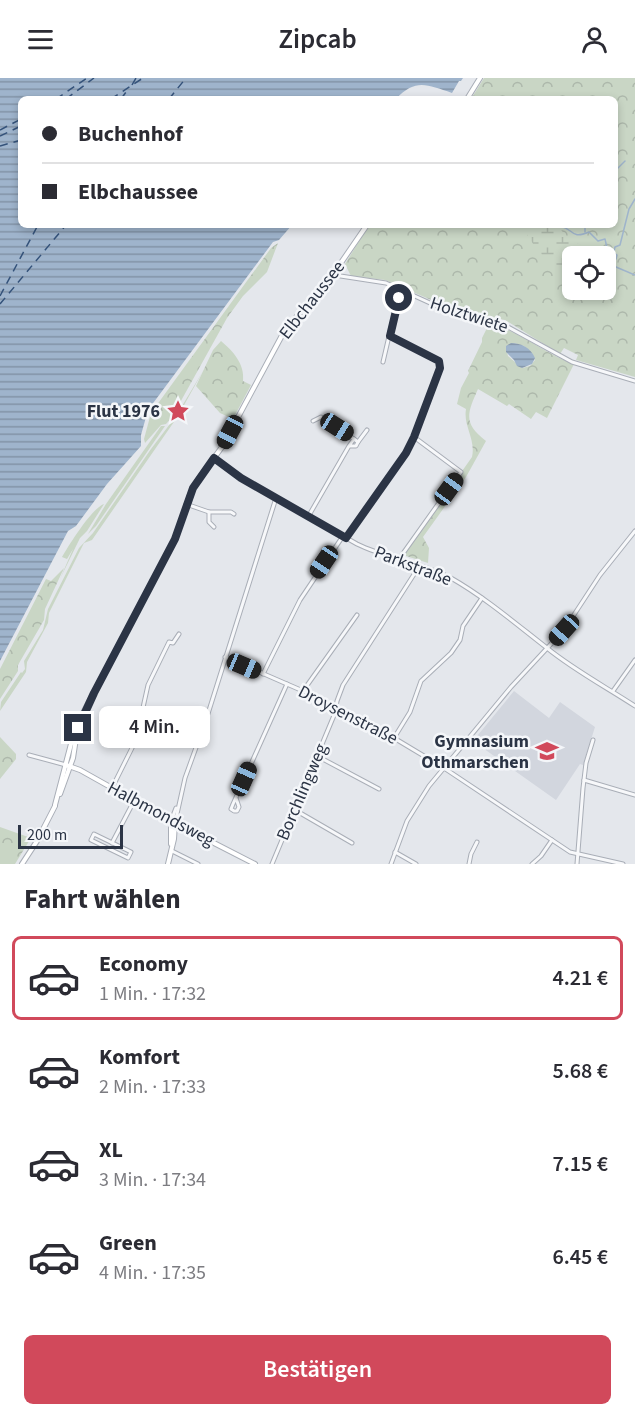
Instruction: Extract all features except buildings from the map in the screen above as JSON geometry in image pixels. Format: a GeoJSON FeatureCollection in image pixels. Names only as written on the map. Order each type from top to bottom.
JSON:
{"type":"FeatureCollection","features":[{"type":"Feature","properties":{"kind":"main road"},"geometry":{"type":"LineString","coordinates":[[469,96],[480,78]]}},
{"type":"Feature","properties":{"kind":"main road","name":"Elbchaussee"},"geometry":{"type":"LineString","coordinates":[[22,864],[55,806],[69,765],[78,728],[175,539],[186,504],[197,481],[222,447],[286,328],[321,291],[365,228]]}},
{"type":"Feature","properties":{"kind":"main road","name":"Halbmondsweg"},"geometry":{"type":"LineString","coordinates":[[69,765],[255,864]]}},
{"type":"Feature","properties":{"kind":"main road"},"geometry":{"type":"LineString","coordinates":[[168,864],[172,851],[173,822]]}},
{"type":"Feature","properties":{"kind":"street","name":"Holztwiete"},"geometry":{"type":"LineString","coordinates":[[334,274],[338,277],[372,280],[400,289],[418,299],[459,314],[508,327],[572,362],[635,381]]}},
{"type":"Feature","properties":{"kind":"street"},"geometry":{"type":"LineString","coordinates":[[383,362],[400,289]]}},
{"type":"Feature","properties":{"kind":"street"},"geometry":{"type":"LineString","coordinates":[[263,674],[300,600],[398,466],[414,437],[440,364],[439,361],[390,336]]}},
{"type":"Feature","properties":{"kind":"street"},"geometry":{"type":"LineString","coordinates":[[313,421],[321,417],[358,442]]}},
{"type":"Feature","properties":{"kind":"street"},"geometry":{"type":"LineString","coordinates":[[349,446],[356,446],[367,430]]}},
{"type":"Feature","properties":{"kind":"street"},"geometry":{"type":"LineString","coordinates":[[399,559],[461,472],[414,437]]}},
{"type":"Feature","properties":{"kind":"street"},"geometry":{"type":"LineString","coordinates":[[308,517],[354,439]]}},
{"type":"Feature","properties":{"kind":"street","name":"Parkstraße"},"geometry":{"type":"LineString","coordinates":[[214,458],[234,474],[344,537],[370,550],[447,576],[482,598],[547,648],[635,706]]}},
{"type":"Feature","properties":{"kind":"street"},"geometry":{"type":"LineString","coordinates":[[173,822],[276,498]]}},
{"type":"Feature","properties":{"kind":"street"},"geometry":{"type":"LineString","coordinates":[[186,504],[209,512],[234,514]]}},
{"type":"Feature","properties":{"kind":"street"},"geometry":{"type":"LineString","coordinates":[[209,512],[209,522],[214,526]]}},
{"type":"Feature","properties":{"kind":"street"},"geometry":{"type":"LineString","coordinates":[[391,864],[412,812],[444,768],[511,687],[569,624],[600,575],[635,531]]}},
{"type":"Feature","properties":{"kind":"street","name":"Borchlingweg"},"geometry":{"type":"LineString","coordinates":[[272,864],[348,676],[362,658],[420,565]]}},
{"type":"Feature","properties":{"kind":"street"},"geometry":{"type":"LineString","coordinates":[[394,738],[410,712],[421,681],[452,653],[460,640],[463,626],[482,598]]}},
{"type":"Feature","properties":{"kind":"street"},"geometry":{"type":"LineString","coordinates":[[303,691],[357,615]]}},
{"type":"Feature","properties":{"kind":"street"},"geometry":{"type":"LineString","coordinates":[[112,788],[135,739],[153,672],[169,642],[174,643],[178,633]]}},
{"type":"Feature","properties":{"kind":"street","name":"Droysenstraße"},"geometry":{"type":"LineString","coordinates":[[225,657],[303,691],[394,738],[576,854],[623,864]]}},
{"type":"Feature","properties":{"kind":"street"},"geometry":{"type":"LineString","coordinates":[[613,691],[635,660]]}},
{"type":"Feature","properties":{"kind":"street"},"geometry":{"type":"LineString","coordinates":[[236,798],[287,684]]}},
{"type":"Feature","properties":{"kind":"street"},"geometry":{"type":"LineString","coordinates":[[577,864],[576,854],[580,835],[586,763],[593,740]]}},
{"type":"Feature","properties":{"kind":"street"},"geometry":{"type":"LineString","coordinates":[[29,755],[69,765]]}},
{"type":"Feature","properties":{"kind":"street"},"geometry":{"type":"LineString","coordinates":[[317,756],[379,789]]}},
{"type":"Feature","properties":{"kind":"street"},"geometry":{"type":"LineString","coordinates":[[584,780],[635,795]]}},
{"type":"Feature","properties":{"kind":"street"},"geometry":{"type":"LineString","coordinates":[[112,843],[134,801]]}},
{"type":"Feature","properties":{"kind":"street"},"geometry":{"type":"LineString","coordinates":[[295,810],[352,843]]}},
{"type":"Feature","properties":{"kind":"street"},"geometry":{"type":"LineString","coordinates":[[94,834],[112,843],[131,852],[128,858],[91,840],[94,834]]}},
{"type":"Feature","properties":{"kind":"street"},"geometry":{"type":"LineString","coordinates":[[532,864],[552,840]]}},
{"type":"Feature","properties":{"kind":"street"},"geometry":{"type":"LineString","coordinates":[[469,864],[477,842]]}},
{"type":"Feature","properties":{"kind":"street"},"geometry":{"type":"LineString","coordinates":[[172,851],[198,864]]}},
{"type":"Feature","properties":{"kind":"street"},"geometry":{"type":"LineString","coordinates":[[395,852],[416,864]]}},
{"type":"Feature","properties":{"kind":"shaded area","name":"Gymnasium Othmarschen"},"geometry":{"type":"Polygon","coordinates":[[[514,691],[549,718],[560,702],[595,727],[583,765],[580,764],[556,800],[473,741],[514,691]]]}},
{"type":"Feature","properties":{"kind":"green space"},"geometry":{"type":"Polygon","coordinates":[[[484,78],[635,78],[635,377],[576,360],[578,355],[564,348],[560,354],[505,320],[459,312],[385,280],[351,276],[345,264],[367,228],[618,228],[618,96],[473,96],[484,78]]]}},
{"type":"Feature","properties":{"kind":"green space"},"geometry":{"type":"Polygon","coordinates":[[[523,228],[559,228],[572,242],[587,246],[562,246],[562,268],[555,268],[537,250],[523,228]]]}},
{"type":"Feature","properties":{"kind":"green space"},"geometry":{"type":"Polygon","coordinates":[[[278,243],[267,272],[243,296],[227,318],[172,417],[166,424],[161,425],[145,443],[151,413],[271,248],[278,243]]]}},
{"type":"Feature","properties":{"kind":"green space"},"geometry":{"type":"Polygon","coordinates":[[[489,324],[500,327],[574,364],[547,418],[536,412],[531,419],[509,404],[507,406],[478,389],[471,405],[469,418],[473,429],[486,441],[466,477],[423,537],[429,548],[428,563],[403,555],[472,457],[473,450],[466,421],[466,409],[457,404],[461,388],[489,324]],[[514,343],[506,348],[508,356],[522,368],[530,366],[535,360],[524,346],[514,343]]]}},
{"type":"Feature","properties":{"kind":"green space"},"geometry":{"type":"Polygon","coordinates":[[[221,341],[240,364],[243,381],[251,385],[233,419],[220,413],[196,386],[213,350],[221,341]]]}},
{"type":"Feature","properties":{"kind":"green space"},"geometry":{"type":"Polygon","coordinates":[[[203,371],[178,416],[92,540],[84,543],[49,613],[48,623],[27,662],[26,672],[0,711],[1,702],[25,669],[24,661],[43,630],[48,609],[79,548],[93,533],[176,416],[203,371]]]}},
{"type":"Feature","properties":{"kind":"green space"},"geometry":{"type":"Polygon","coordinates":[[[161,426],[165,426],[96,526],[88,534],[106,504],[161,426]]]}},
{"type":"Feature","properties":{"kind":"green space"},"geometry":{"type":"Polygon","coordinates":[[[104,504],[80,538],[60,579],[73,549],[67,559],[62,557],[87,519],[104,504]]]}},
{"type":"Feature","properties":{"kind":"green space"},"geometry":{"type":"Polygon","coordinates":[[[64,568],[45,609],[44,620],[18,665],[18,671],[0,699],[0,669],[46,579],[51,581],[64,568]]]}},
{"type":"Feature","properties":{"kind":"green space"},"geometry":{"type":"Polygon","coordinates":[[[0,737],[16,754],[16,759],[0,779],[0,737]]]}},
{"type":"Feature","properties":{"kind":"green space"},"geometry":{"type":"Polygon","coordinates":[[[0,827],[31,838],[15,864],[0,864],[0,827]]]}},
{"type":"Feature","properties":{"kind":"water"},"geometry":{"type":"Polygon","coordinates":[[[0,78],[463,78],[452,93],[422,85],[410,88],[399,96],[18,96],[18,228],[289,228],[279,240],[273,242],[148,410],[141,435],[141,446],[107,484],[76,526],[68,531],[0,661],[0,78]]]}},
{"type":"Feature","properties":{"kind":"water"},"geometry":{"type":"Polygon","coordinates":[[[511,343],[522,345],[531,351],[535,358],[532,364],[522,368],[517,366],[506,352],[506,346],[511,343]]]}},
{"type":"Feature","properties":{"kind":"waterway"},"geometry":{"type":"LineString","coordinates":[[618,168],[625,161]]}},
{"type":"Feature","properties":{"kind":"waterway"},"geometry":{"type":"LineString","coordinates":[[616,247],[620,245],[629,209],[635,199]]}},
{"type":"Feature","properties":{"kind":"waterway"},"geometry":{"type":"LineString","coordinates":[[566,228],[579,235],[589,232],[598,241],[605,239],[607,248],[617,255],[616,259],[610,258],[616,267],[635,275]]}},
{"type":"Feature","properties":{"kind":"ferry route"},"geometry":{"type":"LineString","coordinates":[[60,96],[87,78]]}},
{"type":"Feature","properties":{"kind":"ferry route"},"geometry":{"type":"LineString","coordinates":[[70,96],[94,78]]}},
{"type":"Feature","properties":{"kind":"ferry route"},"geometry":{"type":"LineString","coordinates":[[132,85],[136,78]]}},
{"type":"Feature","properties":{"kind":"ferry route"},"geometry":{"type":"LineString","coordinates":[[116,96],[143,78]]}},
{"type":"Feature","properties":{"kind":"ferry route"},"geometry":{"type":"LineString","coordinates":[[171,96],[186,78]]}},
{"type":"Feature","properties":{"kind":"ferry route"},"geometry":{"type":"LineString","coordinates":[[123,96],[129,88]]}},
{"type":"Feature","properties":{"kind":"ferry route"},"geometry":{"type":"LineString","coordinates":[[0,130],[18,121]]}},
{"type":"Feature","properties":{"kind":"ferry route"},"geometry":{"type":"LineString","coordinates":[[0,136],[18,127]]}},
{"type":"Feature","properties":{"kind":"ferry route"},"geometry":{"type":"LineString","coordinates":[[0,146],[18,141]]}},
{"type":"Feature","properties":{"kind":"ferry route"},"geometry":{"type":"LineString","coordinates":[[0,296],[36,228]]}},
{"type":"Feature","properties":{"kind":"ferry route"},"geometry":{"type":"LineString","coordinates":[[0,304],[63,228]]}},
{"type":"Feature","properties":{"kind":"place","name":"Flut 1976"},"geometry":{"type":"Point","coordinates":[178,411]}},
{"type":"Feature","properties":{"kind":"place","name":"Gymnasium Othmarschen"},"geometry":{"type":"Point","coordinates":[547,751]}},
{"type":"Feature","properties":{"kind":"route"},"geometry":{"type":"LineString","coordinates":[[78,728],[82,715],[175,539],[193,488],[214,458],[229,471],[346,538],[406,453],[440,368],[439,361],[390,336],[399,298]]}}]}
